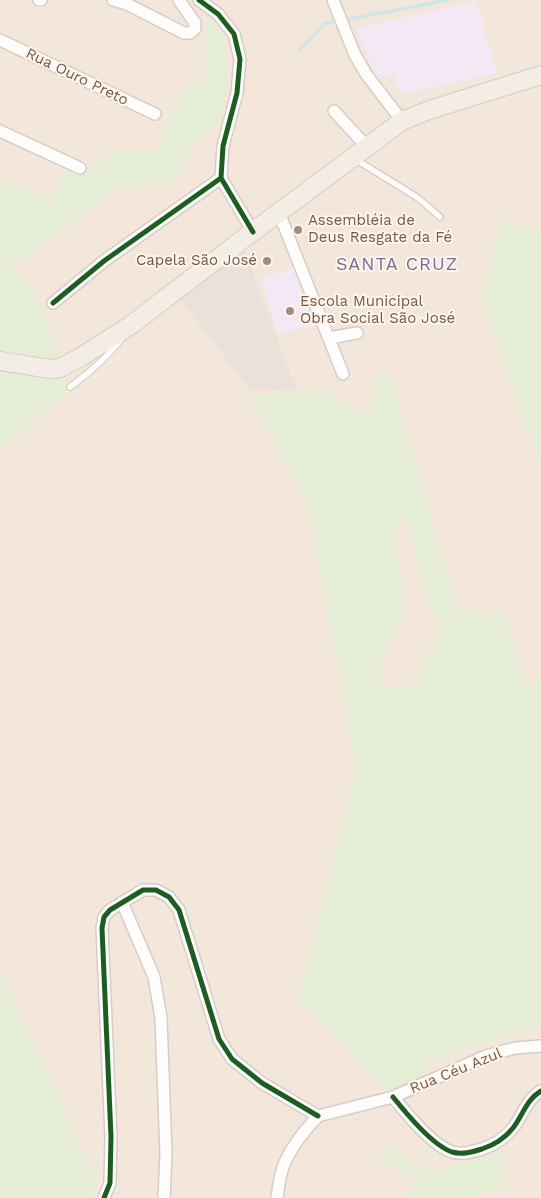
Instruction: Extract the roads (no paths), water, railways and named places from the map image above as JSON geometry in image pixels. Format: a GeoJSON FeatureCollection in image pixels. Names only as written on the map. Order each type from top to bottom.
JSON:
{"type":"FeatureCollection","features":[{"type":"Feature","properties":{"kind":"main road"},"geometry":{"type":"LineString","coordinates":[[0,361],[50,369],[60,368],[131,325],[402,121],[429,110],[541,75]]}},
{"type":"Feature","properties":{"kind":"street"},"geometry":{"type":"LineString","coordinates":[[113,0],[126,4],[184,33],[190,33],[194,29],[195,23],[179,0]]}},
{"type":"Feature","properties":{"kind":"street"},"geometry":{"type":"LineString","coordinates":[[199,0],[218,14],[234,34],[240,59],[237,93],[223,146],[221,178],[253,232]]}},
{"type":"Feature","properties":{"kind":"street"},"geometry":{"type":"LineString","coordinates":[[332,0],[355,55],[366,74],[402,121]]}},
{"type":"Feature","properties":{"kind":"street","name":"Rua Ouro Preto"},"geometry":{"type":"LineString","coordinates":[[0,40],[155,114]]}},
{"type":"Feature","properties":{"kind":"street"},"geometry":{"type":"LineString","coordinates":[[334,112],[360,152]]}},
{"type":"Feature","properties":{"kind":"street"},"geometry":{"type":"LineString","coordinates":[[0,131],[80,168]]}},
{"type":"Feature","properties":{"kind":"street"},"geometry":{"type":"LineString","coordinates":[[53,303],[104,261],[221,178]]}},
{"type":"Feature","properties":{"kind":"street"},"geometry":{"type":"LineString","coordinates":[[279,213],[343,374]]}},
{"type":"Feature","properties":{"kind":"street"},"geometry":{"type":"LineString","coordinates":[[329,338],[357,333]]}},
{"type":"Feature","properties":{"kind":"street"},"geometry":{"type":"LineString","coordinates":[[104,1198],[110,1183],[111,1137],[102,928],[104,917],[110,910],[143,890],[156,890],[168,897],[179,910],[219,1039],[232,1059],[262,1083],[318,1116],[309,1125],[290,1153],[281,1173],[277,1198]]}},
{"type":"Feature","properties":{"kind":"street"},"geometry":{"type":"LineString","coordinates":[[122,902],[154,977],[161,1018],[166,1154],[164,1198]]}},
{"type":"Feature","properties":{"kind":"street","name":"Rua Céu Azul"},"geometry":{"type":"LineString","coordinates":[[318,1116],[393,1097],[486,1056],[515,1048],[541,1046]]}},
{"type":"Feature","properties":{"kind":"street"},"geometry":{"type":"LineString","coordinates":[[393,1097],[407,1114],[440,1146],[453,1153],[470,1153],[495,1145],[513,1128],[527,1104],[541,1092]]}},
{"type":"Feature","properties":{"kind":"lane"},"geometry":{"type":"LineString","coordinates":[[360,152],[440,218]]}},
{"type":"Feature","properties":{"kind":"lane"},"geometry":{"type":"LineString","coordinates":[[70,387],[88,374],[112,352],[131,325]]}},
{"type":"Feature","properties":{"kind":"waterway"},"geometry":{"type":"LineString","coordinates":[[344,20],[448,0]]}},
{"type":"Feature","properties":{"kind":"waterway"},"geometry":{"type":"LineString","coordinates":[[300,50],[324,24],[338,21]]}},
{"type":"Feature","properties":{"kind":"place","name":"Assembléia de Deus Resgate da Fé"},"geometry":{"type":"Point","coordinates":[298,230]}},
{"type":"Feature","properties":{"kind":"place","name":"Capela São José"},"geometry":{"type":"Point","coordinates":[267,261]}},
{"type":"Feature","properties":{"kind":"place","name":"Escola Municipal Obra Social São José"},"geometry":{"type":"Point","coordinates":[290,311]}},
{"type":"Feature","properties":{"kind":"district","name":"SANTA CRUZ"},"geometry":{"type":"Point","coordinates":[397,265]}}]}
